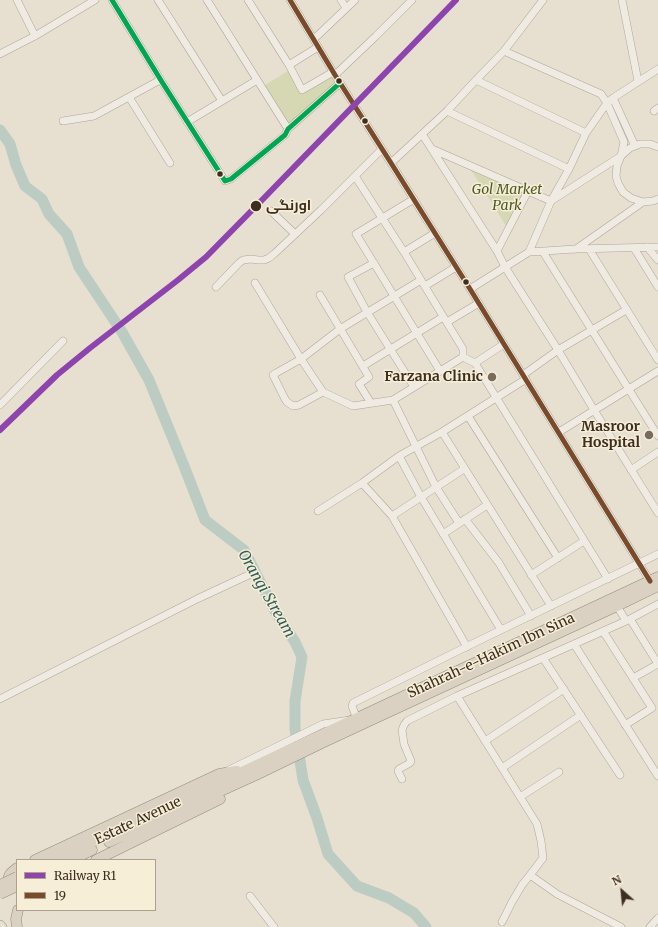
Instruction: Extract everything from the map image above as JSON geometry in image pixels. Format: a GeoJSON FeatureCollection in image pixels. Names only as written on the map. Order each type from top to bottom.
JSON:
{"type":"FeatureCollection","features":[{"type":"Feature","properties":{"kind":"highway","name":"Shahrah-e-Hakim Ibn Sina"},"geometry":{"type":"LineString","coordinates":[[325,738],[617,606],[655,582]]}},
{"type":"Feature","properties":{"kind":"highway","name":"Shahrah-e-Hakim Ibn Sina"},"geometry":{"type":"LineString","coordinates":[[325,738],[357,719],[655,582]]}},
{"type":"Feature","properties":{"kind":"highway"},"geometry":{"type":"LineString","coordinates":[[73,859],[325,738]]}},
{"type":"Feature","properties":{"kind":"highway"},"geometry":{"type":"LineString","coordinates":[[37,859],[221,778],[256,771]]}},
{"type":"Feature","properties":{"kind":"highway"},"geometry":{"type":"LineString","coordinates":[[98,859],[223,797],[256,771]]}},
{"type":"Feature","properties":{"kind":"highway","name":"Estate Avenue"},"geometry":{"type":"LineString","coordinates":[[56,859],[221,778]]}},
{"type":"Feature","properties":{"kind":"highway"},"geometry":{"type":"LineString","coordinates":[[0,875],[16,868]]}},
{"type":"Feature","properties":{"kind":"highway"},"geometry":{"type":"LineString","coordinates":[[16,869],[11,873],[8,880],[11,888],[16,890]]}},
{"type":"Feature","properties":{"kind":"highway"},"geometry":{"type":"LineString","coordinates":[[0,885],[16,877]]}},
{"type":"Feature","properties":{"kind":"highway"},"geometry":{"type":"LineString","coordinates":[[0,894],[16,886]]}},
{"type":"Feature","properties":{"kind":"highway"},"geometry":{"type":"LineString","coordinates":[[17,927],[16,919],[18,911]]}},
{"type":"Feature","properties":{"kind":"street"},"geometry":{"type":"LineString","coordinates":[[17,0],[36,36]]}},
{"type":"Feature","properties":{"kind":"street"},"geometry":{"type":"LineString","coordinates":[[0,54],[36,36],[94,0]]}},
{"type":"Feature","properties":{"kind":"street"},"geometry":{"type":"LineString","coordinates":[[112,0],[160,80],[225,181],[232,179],[285,135],[288,129],[340,83]]}},
{"type":"Feature","properties":{"kind":"street"},"geometry":{"type":"LineString","coordinates":[[158,0],[222,101]]}},
{"type":"Feature","properties":{"kind":"street"},"geometry":{"type":"LineString","coordinates":[[208,0],[288,129]]}},
{"type":"Feature","properties":{"kind":"street"},"geometry":{"type":"LineString","coordinates":[[248,0],[289,65],[302,90],[334,74],[378,34],[412,0]]}},
{"type":"Feature","properties":{"kind":"street"},"geometry":{"type":"LineString","coordinates":[[290,0],[334,74],[479,303],[639,564],[655,582]]}},
{"type":"Feature","properties":{"kind":"street"},"geometry":{"type":"LineString","coordinates":[[341,0],[346,8]]}},
{"type":"Feature","properties":{"kind":"street"},"geometry":{"type":"LineString","coordinates":[[314,39],[354,0]]}},
{"type":"Feature","properties":{"kind":"street"},"geometry":{"type":"LineString","coordinates":[[391,163],[447,111],[504,51],[543,0]]}},
{"type":"Feature","properties":{"kind":"street"},"geometry":{"type":"LineString","coordinates":[[622,0],[638,82]]}},
{"type":"Feature","properties":{"kind":"street"},"geometry":{"type":"LineString","coordinates":[[289,65],[318,47]]}},
{"type":"Feature","properties":{"kind":"street"},"geometry":{"type":"LineString","coordinates":[[504,51],[601,94],[607,103],[624,142],[617,166],[616,176],[618,183],[623,192],[631,198],[643,202],[658,199]]}},
{"type":"Feature","properties":{"kind":"street"},"geometry":{"type":"LineString","coordinates":[[529,252],[551,201],[569,169],[586,133],[607,103],[658,69]]}},
{"type":"Feature","properties":{"kind":"street"},"geometry":{"type":"LineString","coordinates":[[63,121],[94,116],[160,80]]}},
{"type":"Feature","properties":{"kind":"street"},"geometry":{"type":"LineString","coordinates":[[187,122],[257,80]]}},
{"type":"Feature","properties":{"kind":"street"},"geometry":{"type":"LineString","coordinates":[[476,80],[586,133]]}},
{"type":"Feature","properties":{"kind":"street"},"geometry":{"type":"LineString","coordinates":[[129,97],[170,163]]}},
{"type":"Feature","properties":{"kind":"street"},"geometry":{"type":"LineString","coordinates":[[613,98],[635,146]]}},
{"type":"Feature","properties":{"kind":"street"},"geometry":{"type":"LineString","coordinates":[[447,111],[569,169]]}},
{"type":"Feature","properties":{"kind":"street"},"geometry":{"type":"LineString","coordinates":[[422,134],[497,251],[505,267],[658,513]]}},
{"type":"Feature","properties":{"kind":"street"},"geometry":{"type":"LineString","coordinates":[[650,144],[658,139]]}},
{"type":"Feature","properties":{"kind":"street"},"geometry":{"type":"LineString","coordinates":[[551,201],[621,156],[630,148],[640,144],[650,144],[658,147]]}},
{"type":"Feature","properties":{"kind":"street"},"geometry":{"type":"LineString","coordinates":[[216,287],[243,260],[264,260],[270,258],[382,149]]}},
{"type":"Feature","properties":{"kind":"street"},"geometry":{"type":"LineString","coordinates":[[432,149],[551,201]]}},
{"type":"Feature","properties":{"kind":"street"},"geometry":{"type":"LineString","coordinates":[[355,176],[404,252],[463,349],[463,357]]}},
{"type":"Feature","properties":{"kind":"street"},"geometry":{"type":"LineString","coordinates":[[497,251],[528,191]]}},
{"type":"Feature","properties":{"kind":"street"},"geometry":{"type":"LineString","coordinates":[[414,199],[356,234],[440,371]]}},
{"type":"Feature","properties":{"kind":"street"},"geometry":{"type":"LineString","coordinates":[[575,250],[643,202]]}},
{"type":"Feature","properties":{"kind":"street"},"geometry":{"type":"LineString","coordinates":[[271,211],[295,234]]}},
{"type":"Feature","properties":{"kind":"street"},"geometry":{"type":"LineString","coordinates":[[404,252],[435,233]]}},
{"type":"Feature","properties":{"kind":"street"},"geometry":{"type":"LineString","coordinates":[[647,247],[658,260]]}},
{"type":"Feature","properties":{"kind":"street"},"geometry":{"type":"LineString","coordinates":[[470,289],[529,252],[658,247]]}},
{"type":"Feature","properties":{"kind":"street"},"geometry":{"type":"LineString","coordinates":[[634,248],[658,287]]}},
{"type":"Feature","properties":{"kind":"street"},"geometry":{"type":"LineString","coordinates":[[589,249],[658,360]]}},
{"type":"Feature","properties":{"kind":"street"},"geometry":{"type":"LineString","coordinates":[[543,252],[658,436]]}},
{"type":"Feature","properties":{"kind":"street"},"geometry":{"type":"LineString","coordinates":[[374,263],[348,277],[367,312],[414,387]]}},
{"type":"Feature","properties":{"kind":"street"},"geometry":{"type":"LineString","coordinates":[[323,392],[299,405],[293,406],[285,399],[274,376],[276,373],[300,359],[340,329],[367,312],[394,296],[456,267]]}},
{"type":"Feature","properties":{"kind":"street"},"geometry":{"type":"LineString","coordinates":[[255,283],[300,359],[323,392],[354,406],[393,400],[463,357]]}},
{"type":"Feature","properties":{"kind":"street"},"geometry":{"type":"LineString","coordinates":[[320,295],[369,378],[359,384],[372,403]]}},
{"type":"Feature","properties":{"kind":"street"},"geometry":{"type":"LineString","coordinates":[[363,366],[417,333],[479,303]]}},
{"type":"Feature","properties":{"kind":"street"},"geometry":{"type":"LineString","coordinates":[[318,511],[362,483],[399,456],[442,432],[496,398],[558,350],[626,310]]}},
{"type":"Feature","properties":{"kind":"street"},"geometry":{"type":"LineString","coordinates":[[0,405],[63,341]]}},
{"type":"Feature","properties":{"kind":"street"},"geometry":{"type":"LineString","coordinates":[[475,363],[504,344]]}},
{"type":"Feature","properties":{"kind":"street"},"geometry":{"type":"LineString","coordinates":[[463,357],[475,363],[608,579]]}},
{"type":"Feature","properties":{"kind":"street"},"geometry":{"type":"LineString","coordinates":[[559,432],[658,370]]}},
{"type":"Feature","properties":{"kind":"street"},"geometry":{"type":"LineString","coordinates":[[393,400],[436,487],[462,521],[499,563],[531,616]]}},
{"type":"Feature","properties":{"kind":"street"},"geometry":{"type":"LineString","coordinates":[[468,416],[558,558]]}},
{"type":"Feature","properties":{"kind":"street"},"geometry":{"type":"LineString","coordinates":[[442,432],[551,606]]}},
{"type":"Feature","properties":{"kind":"street"},"geometry":{"type":"LineString","coordinates":[[631,470],[658,452]]}},
{"type":"Feature","properties":{"kind":"street"},"geometry":{"type":"LineString","coordinates":[[399,456],[443,534],[501,630]]}},
{"type":"Feature","properties":{"kind":"street"},"geometry":{"type":"LineString","coordinates":[[392,516],[464,469]]}},
{"type":"Feature","properties":{"kind":"street"},"geometry":{"type":"LineString","coordinates":[[362,483],[392,516],[467,647]]}},
{"type":"Feature","properties":{"kind":"street"},"geometry":{"type":"LineString","coordinates":[[443,534],[487,505]]}},
{"type":"Feature","properties":{"kind":"street"},"geometry":{"type":"LineString","coordinates":[[531,575],[584,541]]}},
{"type":"Feature","properties":{"kind":"street"},"geometry":{"type":"LineString","coordinates":[[221,778],[323,724],[357,719],[352,706],[353,703],[658,554]]}},
{"type":"Feature","properties":{"kind":"street"},"geometry":{"type":"LineString","coordinates":[[0,699],[197,599],[255,572]]}},
{"type":"Feature","properties":{"kind":"street"},"geometry":{"type":"LineString","coordinates":[[402,779],[398,771],[399,769],[411,761],[404,744],[402,730],[407,721],[457,696],[628,620],[658,604]]}},
{"type":"Feature","properties":{"kind":"street"},"geometry":{"type":"LineString","coordinates":[[617,606],[658,664],[633,678]]}},
{"type":"Feature","properties":{"kind":"street"},"geometry":{"type":"LineString","coordinates":[[603,631],[652,708],[625,725]]}},
{"type":"Feature","properties":{"kind":"street"},"geometry":{"type":"LineString","coordinates":[[574,644],[658,776]]}},
{"type":"Feature","properties":{"kind":"street"},"geometry":{"type":"LineString","coordinates":[[544,658],[620,775]]}},
{"type":"Feature","properties":{"kind":"street"},"geometry":{"type":"LineString","coordinates":[[485,741],[564,689]]}},
{"type":"Feature","properties":{"kind":"street"},"geometry":{"type":"LineString","coordinates":[[457,696],[537,824],[541,841],[543,858],[519,891],[502,922]]}},
{"type":"Feature","properties":{"kind":"street"},"geometry":{"type":"LineString","coordinates":[[502,768],[581,715]]}},
{"type":"Feature","properties":{"kind":"street"},"geometry":{"type":"LineString","coordinates":[[520,797],[559,772]]}},
{"type":"Feature","properties":{"kind":"street"},"geometry":{"type":"LineString","coordinates":[[530,875],[557,894],[621,927]]}},
{"type":"Feature","properties":{"kind":"street"},"geometry":{"type":"LineString","coordinates":[[250,896],[274,927]]}},
{"type":"Feature","properties":{"kind":"street"},"geometry":{"type":"LineString","coordinates":[[650,927],[658,918]]}},
{"type":"Feature","properties":{"kind":"green space"},"geometry":{"type":"Polygon","coordinates":[[[291,69],[302,90],[333,72],[340,83],[288,129],[262,87],[291,69]]]}},
{"type":"Feature","properties":{"kind":"green space","name":"Gol Market Park"},"geometry":{"type":"Polygon","coordinates":[[[468,165],[528,191],[508,229],[468,165]]]}},
{"type":"Feature","properties":{"kind":"waterway","name":"Orangi Stream"},"geometry":{"type":"LineString","coordinates":[[0,130],[10,144],[16,165],[25,186],[42,199],[49,214],[67,234],[79,267],[122,332],[149,380],[205,520],[244,550],[275,611],[295,642],[302,657],[295,701],[295,729],[303,780],[328,854],[357,886],[389,898],[414,913],[426,927]]}},
{"type":"Feature","properties":{"kind":"rail line","name":"R1"},"geometry":{"type":"LineString","coordinates":[[0,430],[57,375],[206,257],[456,0]]}},
{"type":"Feature","properties":{"kind":"transit line"},"geometry":{"type":"LineString","coordinates":[[112,0],[225,181],[231,179],[285,135],[288,129],[340,83]]}},
{"type":"Feature","properties":{"kind":"transit line","name":"19"},"geometry":{"type":"LineString","coordinates":[[290,0],[335,75],[470,289],[650,581]]}},
{"type":"Feature","properties":{"kind":"place","name":"اورنگی"},"geometry":{"type":"Point","coordinates":[256,206]}},
{"type":"Feature","properties":{"kind":"place","name":"Farzana Clinic"},"geometry":{"type":"Point","coordinates":[492,377]}},
{"type":"Feature","properties":{"kind":"place","name":"Masroor Hospital"},"geometry":{"type":"Point","coordinates":[649,435]}}]}
